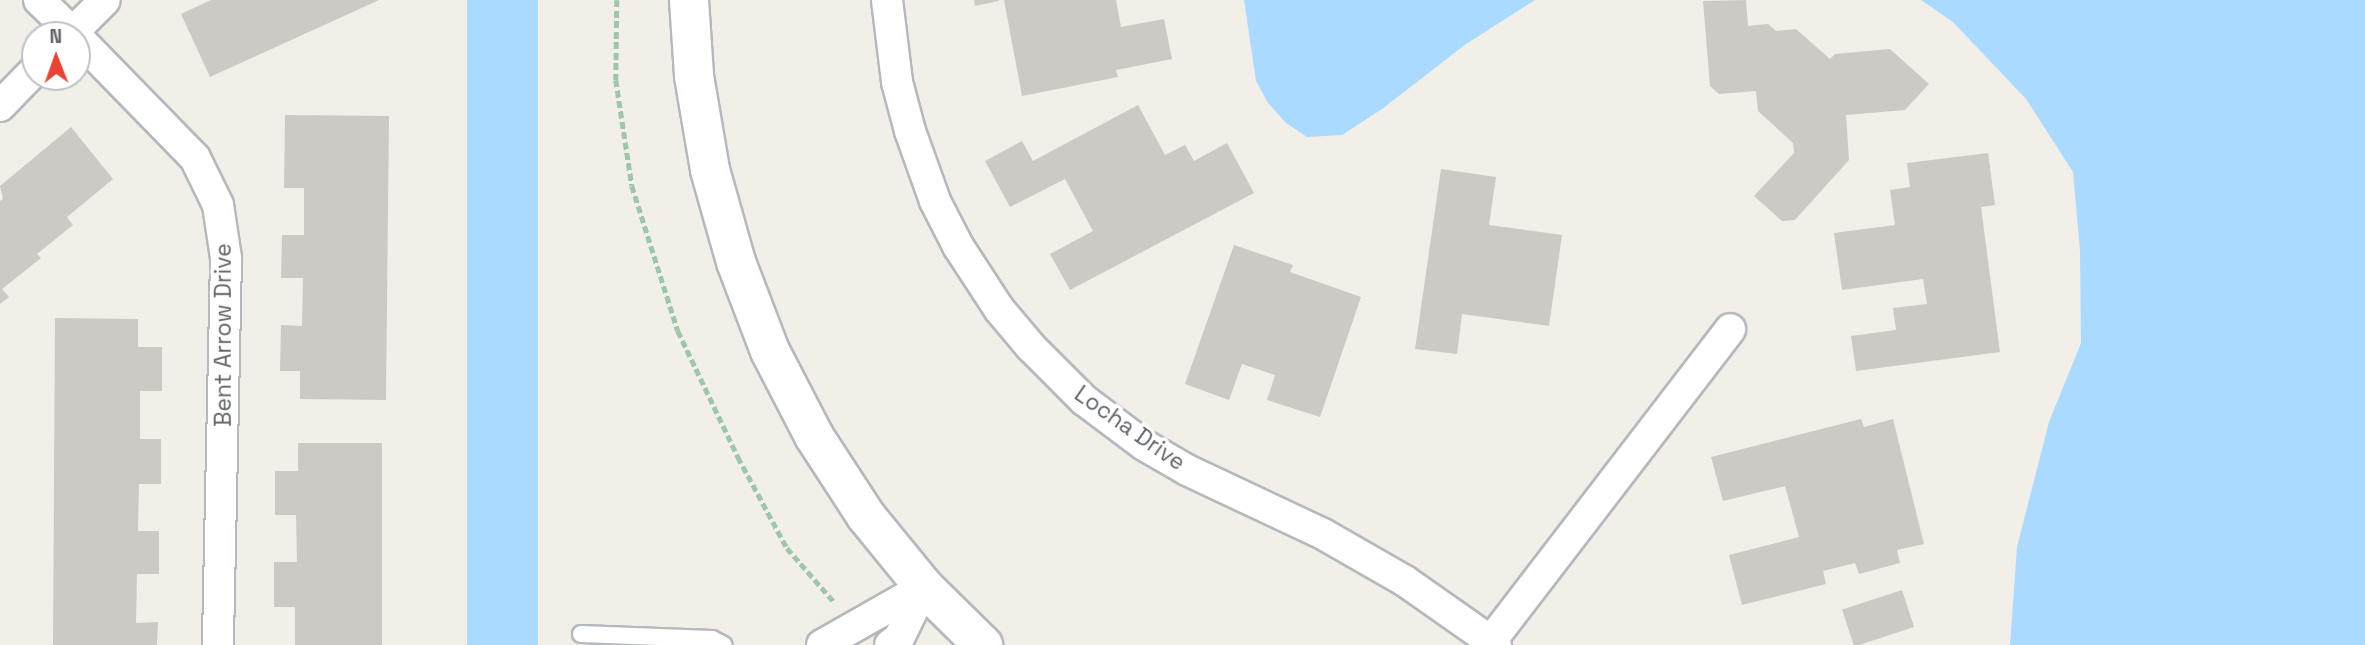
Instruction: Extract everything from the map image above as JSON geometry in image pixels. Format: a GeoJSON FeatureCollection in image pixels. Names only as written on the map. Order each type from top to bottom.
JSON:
{"type":"FeatureCollection","features":[{"type":"Feature","properties":{"kind":"street","name":"Bent Arrow Drive"},"geometry":{"type":"LineString","coordinates":[[39,0],[59,21]]}},
{"type":"Feature","properties":{"kind":"street"},"geometry":{"type":"LineString","coordinates":[[86,21],[105,0]]}},
{"type":"Feature","properties":{"kind":"street"},"geometry":{"type":"LineString","coordinates":[[689,0],[694,76],[710,170],[736,262],[770,351],[814,436],[866,516],[925,587],[983,645]]}},
{"type":"Feature","properties":{"kind":"street","name":"Locha Drive"},"geometry":{"type":"LineString","coordinates":[[887,0],[897,82],[909,131],[935,201],[958,246],[999,309],[1031,347],[1084,400],[1144,445],[1187,470],[1323,534],[1405,581],[1494,643]]}},
{"type":"Feature","properties":{"kind":"street","name":"Bent Arrow Drive"},"geometry":{"type":"LineString","coordinates":[[91,53],[195,158],[218,205],[226,258],[218,645]]}},
{"type":"Feature","properties":{"kind":"street"},"geometry":{"type":"LineString","coordinates":[[0,106],[21,84]]}},
{"type":"Feature","properties":{"kind":"street"},"geometry":{"type":"LineString","coordinates":[[1494,643],[1730,329]]}},
{"type":"Feature","properties":{"kind":"street"},"geometry":{"type":"LineString","coordinates":[[822,645],[925,587]]}},
{"type":"Feature","properties":{"kind":"street"},"geometry":{"type":"LineString","coordinates":[[890,645],[899,638],[925,587]]}},
{"type":"Feature","properties":{"kind":"lane"},"geometry":{"type":"LineString","coordinates":[[581,634],[712,639],[724,645]]}},
{"type":"Feature","properties":{"kind":"path"},"geometry":{"type":"LineString","coordinates":[[617,0],[617,80],[632,186],[678,331],[788,548],[833,601]]}},
{"type":"Feature","properties":{"kind":"water"},"geometry":{"type":"Polygon","coordinates":[[[467,0],[538,0],[538,645],[467,645],[467,0]]]}},
{"type":"Feature","properties":{"kind":"water"},"geometry":{"type":"Polygon","coordinates":[[[1244,0],[1535,0],[1466,44],[1382,109],[1342,135],[1307,137],[1286,123],[1268,103],[1256,81],[1244,0]]]}},
{"type":"Feature","properties":{"kind":"water"},"geometry":{"type":"Polygon","coordinates":[[[1921,0],[2365,0],[2365,645],[2010,645],[2017,547],[2049,422],[2081,343],[2080,251],[2073,172],[2026,99],[1953,22],[1921,0]]]}},
{"type":"Feature","properties":{"kind":"building"},"geometry":{"type":"Polygon","coordinates":[[[211,0],[379,0],[210,77],[181,14],[211,0]]]}},
{"type":"Feature","properties":{"kind":"building"},"geometry":{"type":"Polygon","coordinates":[[[974,0],[998,0],[999,1],[975,6],[974,0]]]}},
{"type":"Feature","properties":{"kind":"building"},"geometry":{"type":"Polygon","coordinates":[[[1004,0],[1116,0],[1121,27],[1164,19],[1172,59],[1116,70],[1118,77],[1022,96],[1004,0]]]}},
{"type":"Feature","properties":{"kind":"building"},"geometry":{"type":"Polygon","coordinates":[[[1746,0],[1748,26],[1768,24],[1776,31],[1796,29],[1830,59],[1835,54],[1890,49],[1929,84],[1905,110],[1846,115],[1849,160],[1795,220],[1782,221],[1754,196],[1794,153],[1793,143],[1758,111],[1756,91],[1719,94],[1710,86],[1703,1],[1746,0]]]}},
{"type":"Feature","properties":{"kind":"building"},"geometry":{"type":"Polygon","coordinates":[[[1138,105],[1165,155],[1185,145],[1194,161],[1227,143],[1254,193],[1070,290],[1050,254],[1093,231],[1065,179],[1010,207],[985,161],[1022,141],[1033,161],[1138,105]]]}},
{"type":"Feature","properties":{"kind":"building"},"geometry":{"type":"Polygon","coordinates":[[[285,115],[389,116],[386,400],[300,399],[300,371],[280,371],[281,325],[302,326],[303,278],[281,278],[282,235],[304,235],[304,188],[284,188],[285,115]]]}},
{"type":"Feature","properties":{"kind":"building"},"geometry":{"type":"Polygon","coordinates":[[[71,127],[113,179],[67,217],[73,225],[37,254],[41,258],[2,289],[9,297],[0,304],[0,201],[3,199],[0,186],[71,127]]]}},
{"type":"Feature","properties":{"kind":"building"},"geometry":{"type":"Polygon","coordinates":[[[1988,153],[1995,205],[1981,207],[2000,352],[1856,371],[1851,336],[1896,330],[1893,308],[1927,304],[1923,279],[1842,290],[1834,233],[1895,225],[1890,190],[1910,187],[1907,163],[1988,153]]]}},
{"type":"Feature","properties":{"kind":"building"},"geometry":{"type":"Polygon","coordinates":[[[1441,169],[1496,177],[1489,225],[1562,235],[1549,326],[1462,314],[1457,354],[1415,349],[1441,169]]]}},
{"type":"Feature","properties":{"kind":"building"},"geometry":{"type":"Polygon","coordinates":[[[1234,245],[1293,265],[1290,272],[1361,297],[1320,417],[1267,400],[1275,375],[1242,364],[1229,400],[1185,384],[1234,245]]]}},
{"type":"Feature","properties":{"kind":"building"},"geometry":{"type":"Polygon","coordinates":[[[55,318],[138,319],[138,347],[162,347],[162,391],[140,391],[140,439],[161,439],[161,484],[139,484],[138,531],[159,531],[159,574],[137,574],[136,623],[158,622],[157,645],[53,645],[55,318]]]}},
{"type":"Feature","properties":{"kind":"building"},"geometry":{"type":"Polygon","coordinates":[[[1861,419],[1864,427],[1893,419],[1924,544],[1897,550],[1900,563],[1859,574],[1855,563],[1823,571],[1826,584],[1742,605],[1729,555],[1799,537],[1785,486],[1723,501],[1711,457],[1861,419]]]}},
{"type":"Feature","properties":{"kind":"building"},"geometry":{"type":"Polygon","coordinates":[[[298,443],[382,443],[382,645],[295,645],[295,607],[274,607],[274,562],[297,562],[296,515],[275,515],[275,471],[298,471],[298,443]]]}},
{"type":"Feature","properties":{"kind":"building"},"geometry":{"type":"Polygon","coordinates":[[[1902,590],[1914,627],[1854,645],[1842,609],[1902,590]]]}}]}
